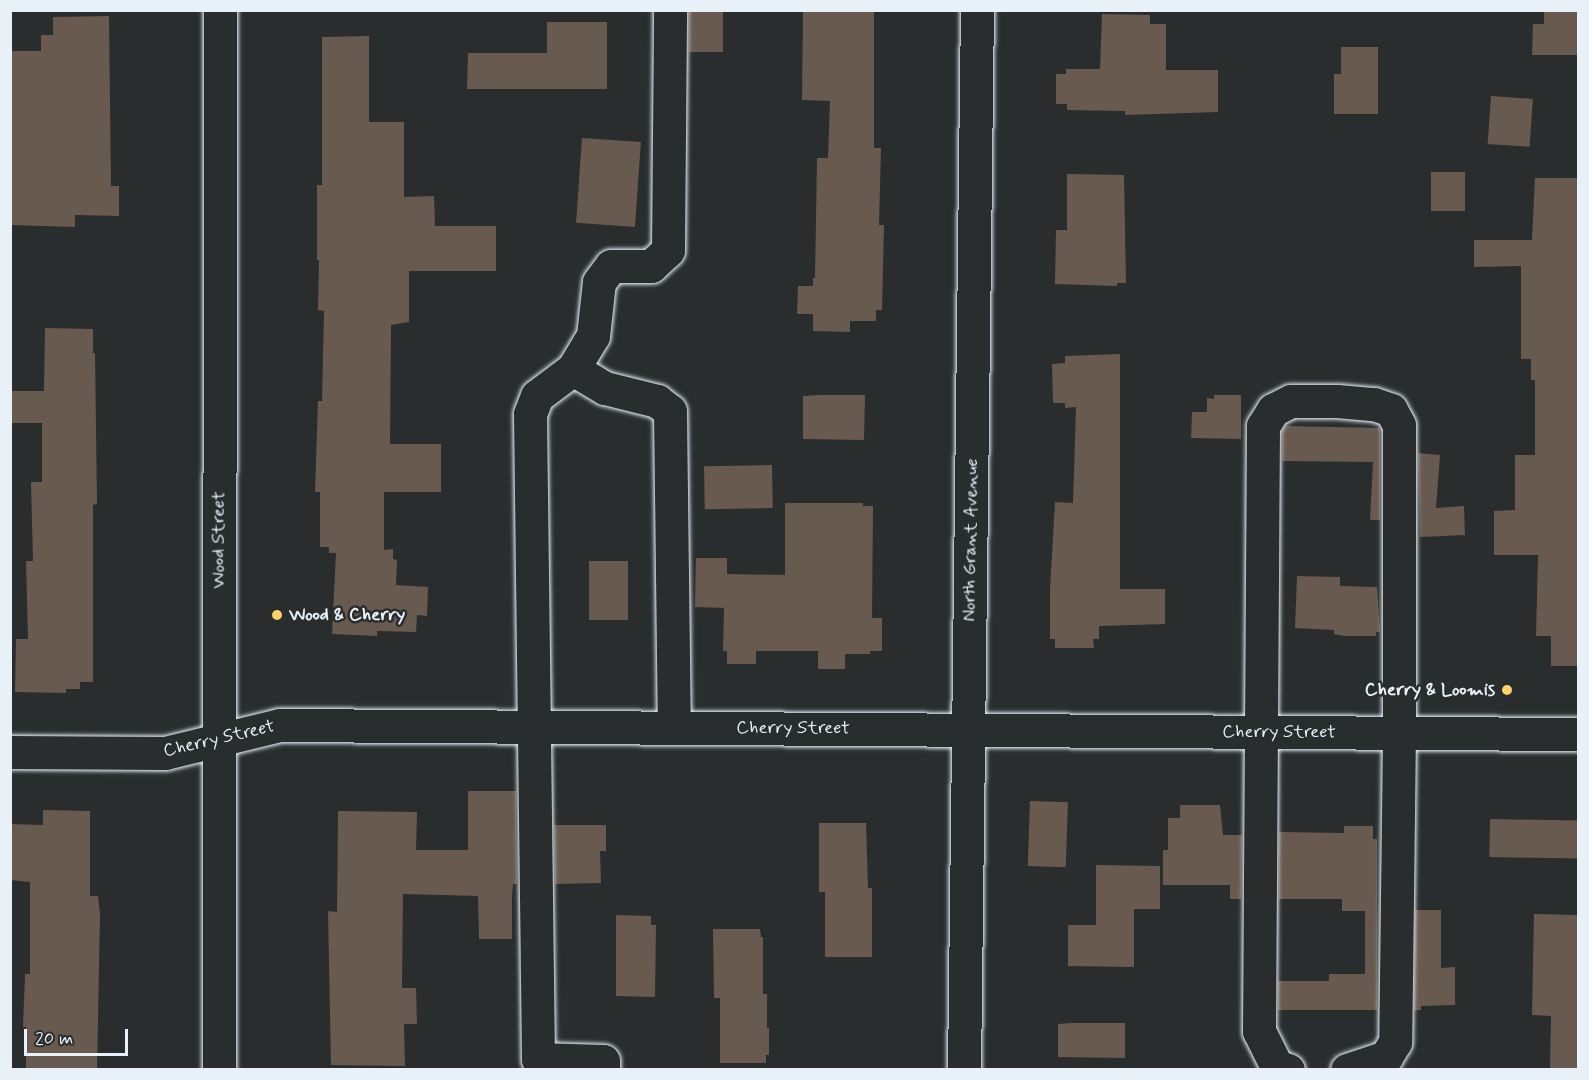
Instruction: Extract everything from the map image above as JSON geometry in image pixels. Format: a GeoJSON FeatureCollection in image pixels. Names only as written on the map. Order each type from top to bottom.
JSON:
{"type":"FeatureCollection","features":[{"type":"Feature","properties":{"kind":"street","name":"Wood Street"},"geometry":{"type":"LineString","coordinates":[[219,10],[221,741],[219,1070]]}},
{"type":"Feature","properties":{"kind":"street"},"geometry":{"type":"LineString","coordinates":[[603,1070],[603,1061],[538,1059],[530,414],[537,396],[573,369],[593,336],[599,282],[611,266],[651,266],[668,250],[670,10]]}},
{"type":"Feature","properties":{"kind":"street","name":"North Grant Avenue"},"geometry":{"type":"LineString","coordinates":[[964,1070],[976,10]]}},
{"type":"Feature","properties":{"kind":"street"},"geometry":{"type":"LineString","coordinates":[[573,369],[605,388],[657,401],[670,411],[674,727]]}},
{"type":"Feature","properties":{"kind":"street"},"geometry":{"type":"LineString","coordinates":[[1288,1070],[1277,1066],[1259,1031],[1263,426],[1273,410],[1291,401],[1374,404],[1391,410],[1399,424],[1399,733],[1395,1042],[1386,1057],[1347,1070]]}},
{"type":"Feature","properties":{"kind":"street","name":"Cherry Street"},"geometry":{"type":"LineString","coordinates":[[10,752],[165,753],[280,725],[1578,734]]}},
{"type":"Feature","properties":{"kind":"building"},"geometry":{"type":"Polygon","coordinates":[[[689,10],[723,10],[723,52],[689,52],[689,10]]]}},
{"type":"Feature","properties":{"kind":"building"},"geometry":{"type":"Polygon","coordinates":[[[803,10],[874,10],[874,148],[881,148],[879,225],[884,225],[882,310],[876,310],[876,321],[850,321],[850,332],[813,331],[813,314],[797,314],[798,286],[813,286],[813,278],[815,278],[817,158],[828,158],[830,101],[802,100],[803,10]]]}},
{"type":"Feature","properties":{"kind":"building"},"geometry":{"type":"Polygon","coordinates":[[[1544,11],[1578,12],[1578,55],[1532,55],[1533,24],[1544,24],[1544,11]]]}},
{"type":"Feature","properties":{"kind":"building"},"geometry":{"type":"Polygon","coordinates":[[[1102,14],[1150,15],[1150,24],[1166,24],[1166,70],[1218,70],[1218,112],[1125,115],[1125,111],[1067,110],[1067,104],[1056,104],[1056,74],[1066,74],[1066,69],[1100,69],[1102,14]]]}},
{"type":"Feature","properties":{"kind":"building"},"geometry":{"type":"Polygon","coordinates":[[[109,16],[111,186],[119,186],[119,216],[75,215],[75,227],[10,225],[10,51],[41,51],[41,35],[53,35],[53,17],[109,16]]]}},
{"type":"Feature","properties":{"kind":"building"},"geometry":{"type":"Polygon","coordinates":[[[547,22],[607,22],[607,89],[467,89],[468,53],[547,53],[547,22]]]}},
{"type":"Feature","properties":{"kind":"building"},"geometry":{"type":"Polygon","coordinates":[[[369,36],[369,122],[404,122],[404,197],[434,196],[435,226],[496,226],[496,271],[409,271],[409,322],[391,325],[390,444],[441,444],[441,492],[384,492],[384,550],[393,549],[393,559],[397,560],[396,585],[428,587],[427,616],[417,615],[416,632],[377,631],[377,636],[332,634],[336,553],[329,553],[329,547],[320,547],[320,492],[315,492],[318,401],[322,401],[324,311],[318,310],[319,260],[317,260],[317,185],[322,185],[322,37],[369,36]]]}},
{"type":"Feature","properties":{"kind":"building"},"geometry":{"type":"Polygon","coordinates":[[[1341,47],[1378,47],[1378,114],[1334,114],[1334,74],[1341,74],[1341,47]]]}},
{"type":"Feature","properties":{"kind":"building"},"geometry":{"type":"Polygon","coordinates":[[[1491,96],[1533,99],[1530,147],[1488,144],[1491,96]]]}},
{"type":"Feature","properties":{"kind":"building"},"geometry":{"type":"Polygon","coordinates":[[[582,138],[641,142],[635,227],[576,223],[582,138]]]}},
{"type":"Feature","properties":{"kind":"building"},"geometry":{"type":"Polygon","coordinates":[[[1431,172],[1465,172],[1465,211],[1431,211],[1431,172]]]}},
{"type":"Feature","properties":{"kind":"building"},"geometry":{"type":"Polygon","coordinates":[[[1067,174],[1124,175],[1126,283],[1117,283],[1117,286],[1055,284],[1056,230],[1067,230],[1067,174]]]}},
{"type":"Feature","properties":{"kind":"building"},"geometry":{"type":"Polygon","coordinates":[[[1535,178],[1578,178],[1578,666],[1551,666],[1551,636],[1536,636],[1538,555],[1494,555],[1494,511],[1515,510],[1515,455],[1535,455],[1535,380],[1531,380],[1531,359],[1521,359],[1521,266],[1474,267],[1474,240],[1532,240],[1535,178]]]}},
{"type":"Feature","properties":{"kind":"building"},"geometry":{"type":"Polygon","coordinates":[[[45,328],[93,329],[93,353],[95,353],[97,504],[93,505],[93,682],[80,682],[80,689],[66,689],[66,693],[15,692],[16,639],[28,639],[26,561],[33,561],[31,482],[42,482],[42,423],[10,423],[10,391],[44,391],[45,328]]]}},
{"type":"Feature","properties":{"kind":"building"},"geometry":{"type":"Polygon","coordinates":[[[1120,354],[1120,589],[1165,589],[1165,624],[1099,626],[1099,639],[1093,639],[1094,648],[1055,648],[1055,639],[1050,639],[1050,589],[1055,502],[1073,503],[1076,407],[1065,408],[1065,403],[1053,403],[1052,364],[1065,363],[1065,356],[1120,354]]]}},
{"type":"Feature","properties":{"kind":"building"},"geometry":{"type":"Polygon","coordinates":[[[865,395],[864,440],[803,439],[803,396],[865,395]]]}},
{"type":"Feature","properties":{"kind":"building"},"geometry":{"type":"Polygon","coordinates":[[[1214,395],[1241,395],[1241,439],[1191,438],[1192,412],[1207,412],[1207,398],[1214,399],[1214,395]]]}},
{"type":"Feature","properties":{"kind":"building"},"geometry":{"type":"Polygon","coordinates":[[[1285,426],[1380,428],[1380,520],[1370,520],[1373,462],[1282,461],[1282,431],[1285,426]]]}},
{"type":"Feature","properties":{"kind":"building"},"geometry":{"type":"Polygon","coordinates":[[[1418,453],[1440,455],[1436,508],[1464,506],[1465,535],[1420,537],[1418,453]]]}},
{"type":"Feature","properties":{"kind":"building"},"geometry":{"type":"Polygon","coordinates":[[[772,465],[773,508],[705,509],[704,466],[772,465]]]}},
{"type":"Feature","properties":{"kind":"building"},"geometry":{"type":"Polygon","coordinates":[[[785,503],[863,503],[863,506],[873,506],[872,618],[882,618],[882,651],[870,651],[870,654],[845,654],[845,669],[818,669],[818,651],[756,651],[756,664],[727,664],[727,651],[723,651],[724,608],[695,607],[696,558],[727,558],[727,574],[785,575],[785,503]]]}},
{"type":"Feature","properties":{"kind":"building"},"geometry":{"type":"Polygon","coordinates":[[[589,561],[628,561],[628,620],[589,620],[589,561]]]}},
{"type":"Feature","properties":{"kind":"building"},"geometry":{"type":"Polygon","coordinates":[[[1297,576],[1340,577],[1340,586],[1377,587],[1380,632],[1376,632],[1376,636],[1344,636],[1334,634],[1334,630],[1295,628],[1297,576]]]}},
{"type":"Feature","properties":{"kind":"building"},"geometry":{"type":"Polygon","coordinates":[[[468,791],[516,791],[517,884],[513,884],[512,939],[479,939],[478,896],[403,894],[402,988],[416,988],[417,1024],[404,1024],[405,1066],[331,1065],[328,911],[337,912],[338,811],[417,812],[416,850],[468,850],[468,791]]]}},
{"type":"Feature","properties":{"kind":"building"},"geometry":{"type":"Polygon","coordinates":[[[1030,801],[1068,802],[1066,867],[1028,866],[1030,801]]]}},
{"type":"Feature","properties":{"kind":"building"},"geometry":{"type":"Polygon","coordinates":[[[1180,805],[1220,805],[1223,835],[1242,835],[1241,899],[1230,899],[1230,885],[1163,885],[1163,850],[1168,850],[1168,818],[1180,818],[1180,805]]]}},
{"type":"Feature","properties":{"kind":"building"},"geometry":{"type":"Polygon","coordinates":[[[43,810],[90,811],[90,896],[98,896],[100,914],[97,1070],[26,1070],[26,1027],[23,1027],[25,974],[30,974],[30,882],[10,880],[10,824],[43,825],[43,810]]]}},
{"type":"Feature","properties":{"kind":"building"},"geometry":{"type":"Polygon","coordinates":[[[1490,819],[1578,821],[1577,859],[1489,857],[1490,819]]]}},
{"type":"Feature","properties":{"kind":"building"},"geometry":{"type":"Polygon","coordinates":[[[819,823],[866,823],[868,888],[872,888],[872,957],[825,957],[825,892],[819,892],[819,823]]]}},
{"type":"Feature","properties":{"kind":"building"},"geometry":{"type":"Polygon","coordinates":[[[554,825],[606,825],[606,851],[600,851],[601,883],[555,884],[554,825]]]}},
{"type":"Feature","properties":{"kind":"building"},"geometry":{"type":"Polygon","coordinates":[[[1344,826],[1373,826],[1373,839],[1377,839],[1377,1010],[1278,1010],[1278,981],[1329,981],[1329,974],[1365,974],[1365,911],[1342,911],[1342,899],[1279,899],[1279,832],[1344,833],[1344,826]]]}},
{"type":"Feature","properties":{"kind":"building"},"geometry":{"type":"Polygon","coordinates":[[[1096,865],[1160,866],[1160,909],[1134,909],[1134,967],[1068,966],[1068,925],[1096,925],[1096,865]]]}},
{"type":"Feature","properties":{"kind":"building"},"geometry":{"type":"Polygon","coordinates":[[[1415,910],[1441,910],[1441,968],[1455,967],[1455,1005],[1421,1006],[1421,1010],[1414,1010],[1415,910]]]}},
{"type":"Feature","properties":{"kind":"building"},"geometry":{"type":"Polygon","coordinates":[[[1534,914],[1578,915],[1578,1070],[1550,1070],[1551,1016],[1532,1015],[1534,914]]]}},
{"type":"Feature","properties":{"kind":"building"},"geometry":{"type":"Polygon","coordinates":[[[616,915],[651,916],[651,925],[656,925],[655,997],[616,996],[616,915]]]}},
{"type":"Feature","properties":{"kind":"building"},"geometry":{"type":"Polygon","coordinates":[[[713,929],[760,929],[761,937],[763,937],[763,994],[767,994],[767,1028],[769,1028],[769,1055],[766,1055],[766,1063],[720,1063],[720,998],[714,998],[713,929]]]}},
{"type":"Feature","properties":{"kind":"building"},"geometry":{"type":"Polygon","coordinates":[[[1125,1023],[1125,1058],[1058,1057],[1058,1024],[1125,1023]]]}},
{"type":"Feature","properties":{"kind":"place","name":"Wood & Cherry"},"geometry":{"type":"Point","coordinates":[277,615]}},
{"type":"Feature","properties":{"kind":"place","name":"Cherry & Loomis"},"geometry":{"type":"Point","coordinates":[1507,690]}}]}
